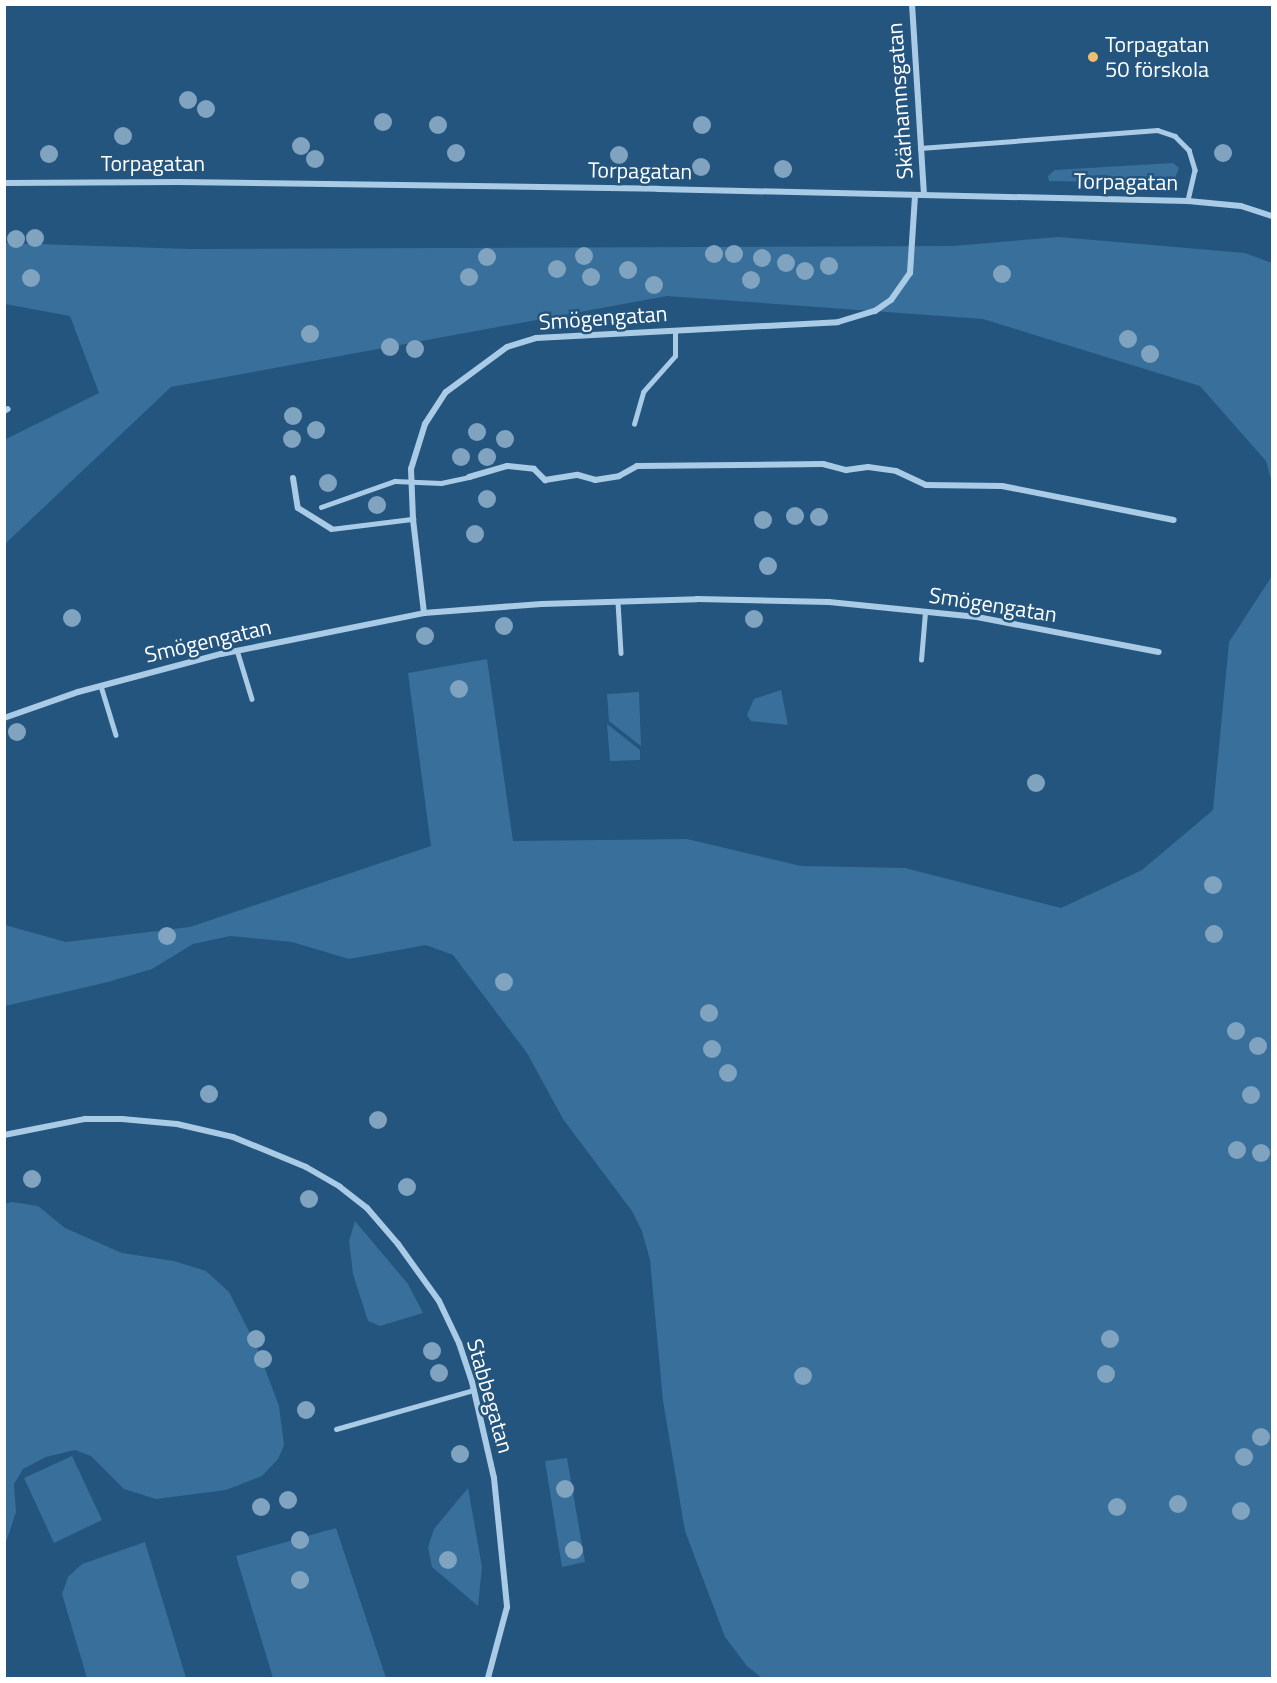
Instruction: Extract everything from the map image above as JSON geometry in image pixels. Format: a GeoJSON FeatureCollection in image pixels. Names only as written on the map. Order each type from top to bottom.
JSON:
{"type":"FeatureCollection","features":[{"type":"Feature","properties":{"kind":"street","name":"Skärhamnsgatan"},"geometry":{"type":"LineString","coordinates":[[912,4],[924,195]]}},
{"type":"Feature","properties":{"kind":"street","name":"Torpagatan"},"geometry":{"type":"LineString","coordinates":[[4,183],[227,182],[1188,201],[1241,206],[1272,216]]}},
{"type":"Feature","properties":{"kind":"street","name":"Smögengatan"},"geometry":{"type":"LineString","coordinates":[[424,613],[413,519],[411,479],[425,424],[446,392],[507,347],[536,338],[838,322],[875,311],[891,300],[909,273],[915,195]]}},
{"type":"Feature","properties":{"kind":"street"},"geometry":{"type":"LineString","coordinates":[[469,477],[507,466],[534,469],[545,480],[578,475],[595,480],[619,476],[637,465],[823,464],[846,470],[868,467],[896,471],[926,485],[1002,486],[1174,520]]}},
{"type":"Feature","properties":{"kind":"street"},"geometry":{"type":"LineString","coordinates":[[293,478],[298,508],[331,529]]}},
{"type":"Feature","properties":{"kind":"street","name":"Smögengatan"},"geometry":{"type":"LineString","coordinates":[[4,718],[101,686],[237,651],[424,613],[618,602],[829,602],[977,617],[1159,652]]}},
{"type":"Feature","properties":{"kind":"street","name":"Stabbegatan"},"geometry":{"type":"LineString","coordinates":[[4,1135],[85,1119],[166,1123],[243,1140],[306,1167],[367,1209],[421,1272],[459,1343],[474,1390],[494,1478],[506,1567],[507,1607],[488,1678]]}},
{"type":"Feature","properties":{"kind":"lane"},"geometry":{"type":"LineString","coordinates":[[920,148],[1157,130],[1175,136],[1189,150],[1195,170],[1188,201]]}},
{"type":"Feature","properties":{"kind":"lane"},"geometry":{"type":"LineString","coordinates":[[634,424],[643,392],[675,356],[675,331]]}},
{"type":"Feature","properties":{"kind":"lane"},"geometry":{"type":"LineString","coordinates":[[321,507],[395,481],[411,479],[441,483],[469,477]]}},
{"type":"Feature","properties":{"kind":"lane"},"geometry":{"type":"LineString","coordinates":[[331,529],[413,519]]}},
{"type":"Feature","properties":{"kind":"lane"},"geometry":{"type":"LineString","coordinates":[[618,602],[621,653]]}},
{"type":"Feature","properties":{"kind":"lane"},"geometry":{"type":"LineString","coordinates":[[921,660],[925,612]]}},
{"type":"Feature","properties":{"kind":"lane"},"geometry":{"type":"LineString","coordinates":[[237,651],[252,699]]}},
{"type":"Feature","properties":{"kind":"lane"},"geometry":{"type":"LineString","coordinates":[[101,686],[116,735]]}},
{"type":"Feature","properties":{"kind":"lane"},"geometry":{"type":"LineString","coordinates":[[336,1429],[474,1390]]}},
{"type":"Feature","properties":{"kind":"shaded area"},"geometry":{"type":"Polygon","coordinates":[[[1173,163],[1179,168],[1175,178],[1163,183],[1049,181],[1048,176],[1055,170],[1173,163]]]}},
{"type":"Feature","properties":{"kind":"shaded area"},"geometry":{"type":"Polygon","coordinates":[[[1059,237],[1245,253],[1272,263],[1272,483],[1266,461],[1200,386],[983,319],[667,296],[171,387],[5,544],[4,440],[99,393],[70,316],[5,304],[5,243],[191,249],[952,246],[1059,237]]]}},
{"type":"Feature","properties":{"kind":"shaded area"},"geometry":{"type":"Polygon","coordinates":[[[1272,576],[1272,1678],[762,1678],[747,1666],[725,1637],[685,1531],[663,1401],[650,1260],[642,1231],[632,1211],[563,1119],[527,1053],[453,955],[426,945],[349,959],[292,942],[230,936],[193,944],[152,969],[108,982],[5,1006],[5,925],[66,942],[190,927],[431,846],[408,673],[487,659],[513,841],[687,839],[801,866],[905,868],[1061,908],[1142,870],[1213,810],[1229,642],[1272,576]]]}},
{"type":"Feature","properties":{"kind":"shaded area"},"geometry":{"type":"Polygon","coordinates":[[[781,690],[788,725],[751,721],[747,715],[754,699],[781,690]]]}},
{"type":"Feature","properties":{"kind":"shaded area"},"geometry":{"type":"Polygon","coordinates":[[[639,692],[641,746],[609,721],[607,694],[639,692]]]}},
{"type":"Feature","properties":{"kind":"shaded area"},"geometry":{"type":"Polygon","coordinates":[[[607,724],[640,750],[640,760],[610,761],[607,724]]]}},
{"type":"Feature","properties":{"kind":"shaded area"},"geometry":{"type":"Polygon","coordinates":[[[12,1202],[38,1206],[65,1228],[122,1253],[174,1261],[206,1271],[229,1292],[256,1345],[279,1406],[284,1445],[278,1459],[262,1476],[226,1490],[156,1499],[124,1489],[91,1456],[75,1450],[46,1457],[23,1469],[14,1484],[16,1512],[5,1545],[4,1204],[12,1202]]]}},
{"type":"Feature","properties":{"kind":"shaded area"},"geometry":{"type":"Polygon","coordinates":[[[355,1221],[408,1284],[423,1313],[380,1326],[368,1321],[353,1274],[349,1241],[355,1221]]]}},
{"type":"Feature","properties":{"kind":"shaded area"},"geometry":{"type":"Polygon","coordinates":[[[72,1456],[102,1520],[54,1543],[24,1478],[72,1456]]]}},
{"type":"Feature","properties":{"kind":"shaded area"},"geometry":{"type":"Polygon","coordinates":[[[567,1458],[585,1562],[562,1567],[545,1461],[567,1458]]]}},
{"type":"Feature","properties":{"kind":"shaded area"},"geometry":{"type":"Polygon","coordinates":[[[468,1488],[482,1567],[478,1606],[432,1567],[428,1547],[434,1529],[468,1488]]]}},
{"type":"Feature","properties":{"kind":"shaded area"},"geometry":{"type":"Polygon","coordinates":[[[336,1528],[386,1678],[273,1678],[236,1556],[336,1528]]]}},
{"type":"Feature","properties":{"kind":"shaded area"},"geometry":{"type":"Polygon","coordinates":[[[145,1542],[186,1678],[87,1678],[62,1594],[68,1577],[82,1564],[145,1542]]]}},
{"type":"Feature","properties":{"kind":"place","name":"Torpagatan 50 förskola"},"geometry":{"type":"Point","coordinates":[1093,57]}}]}
